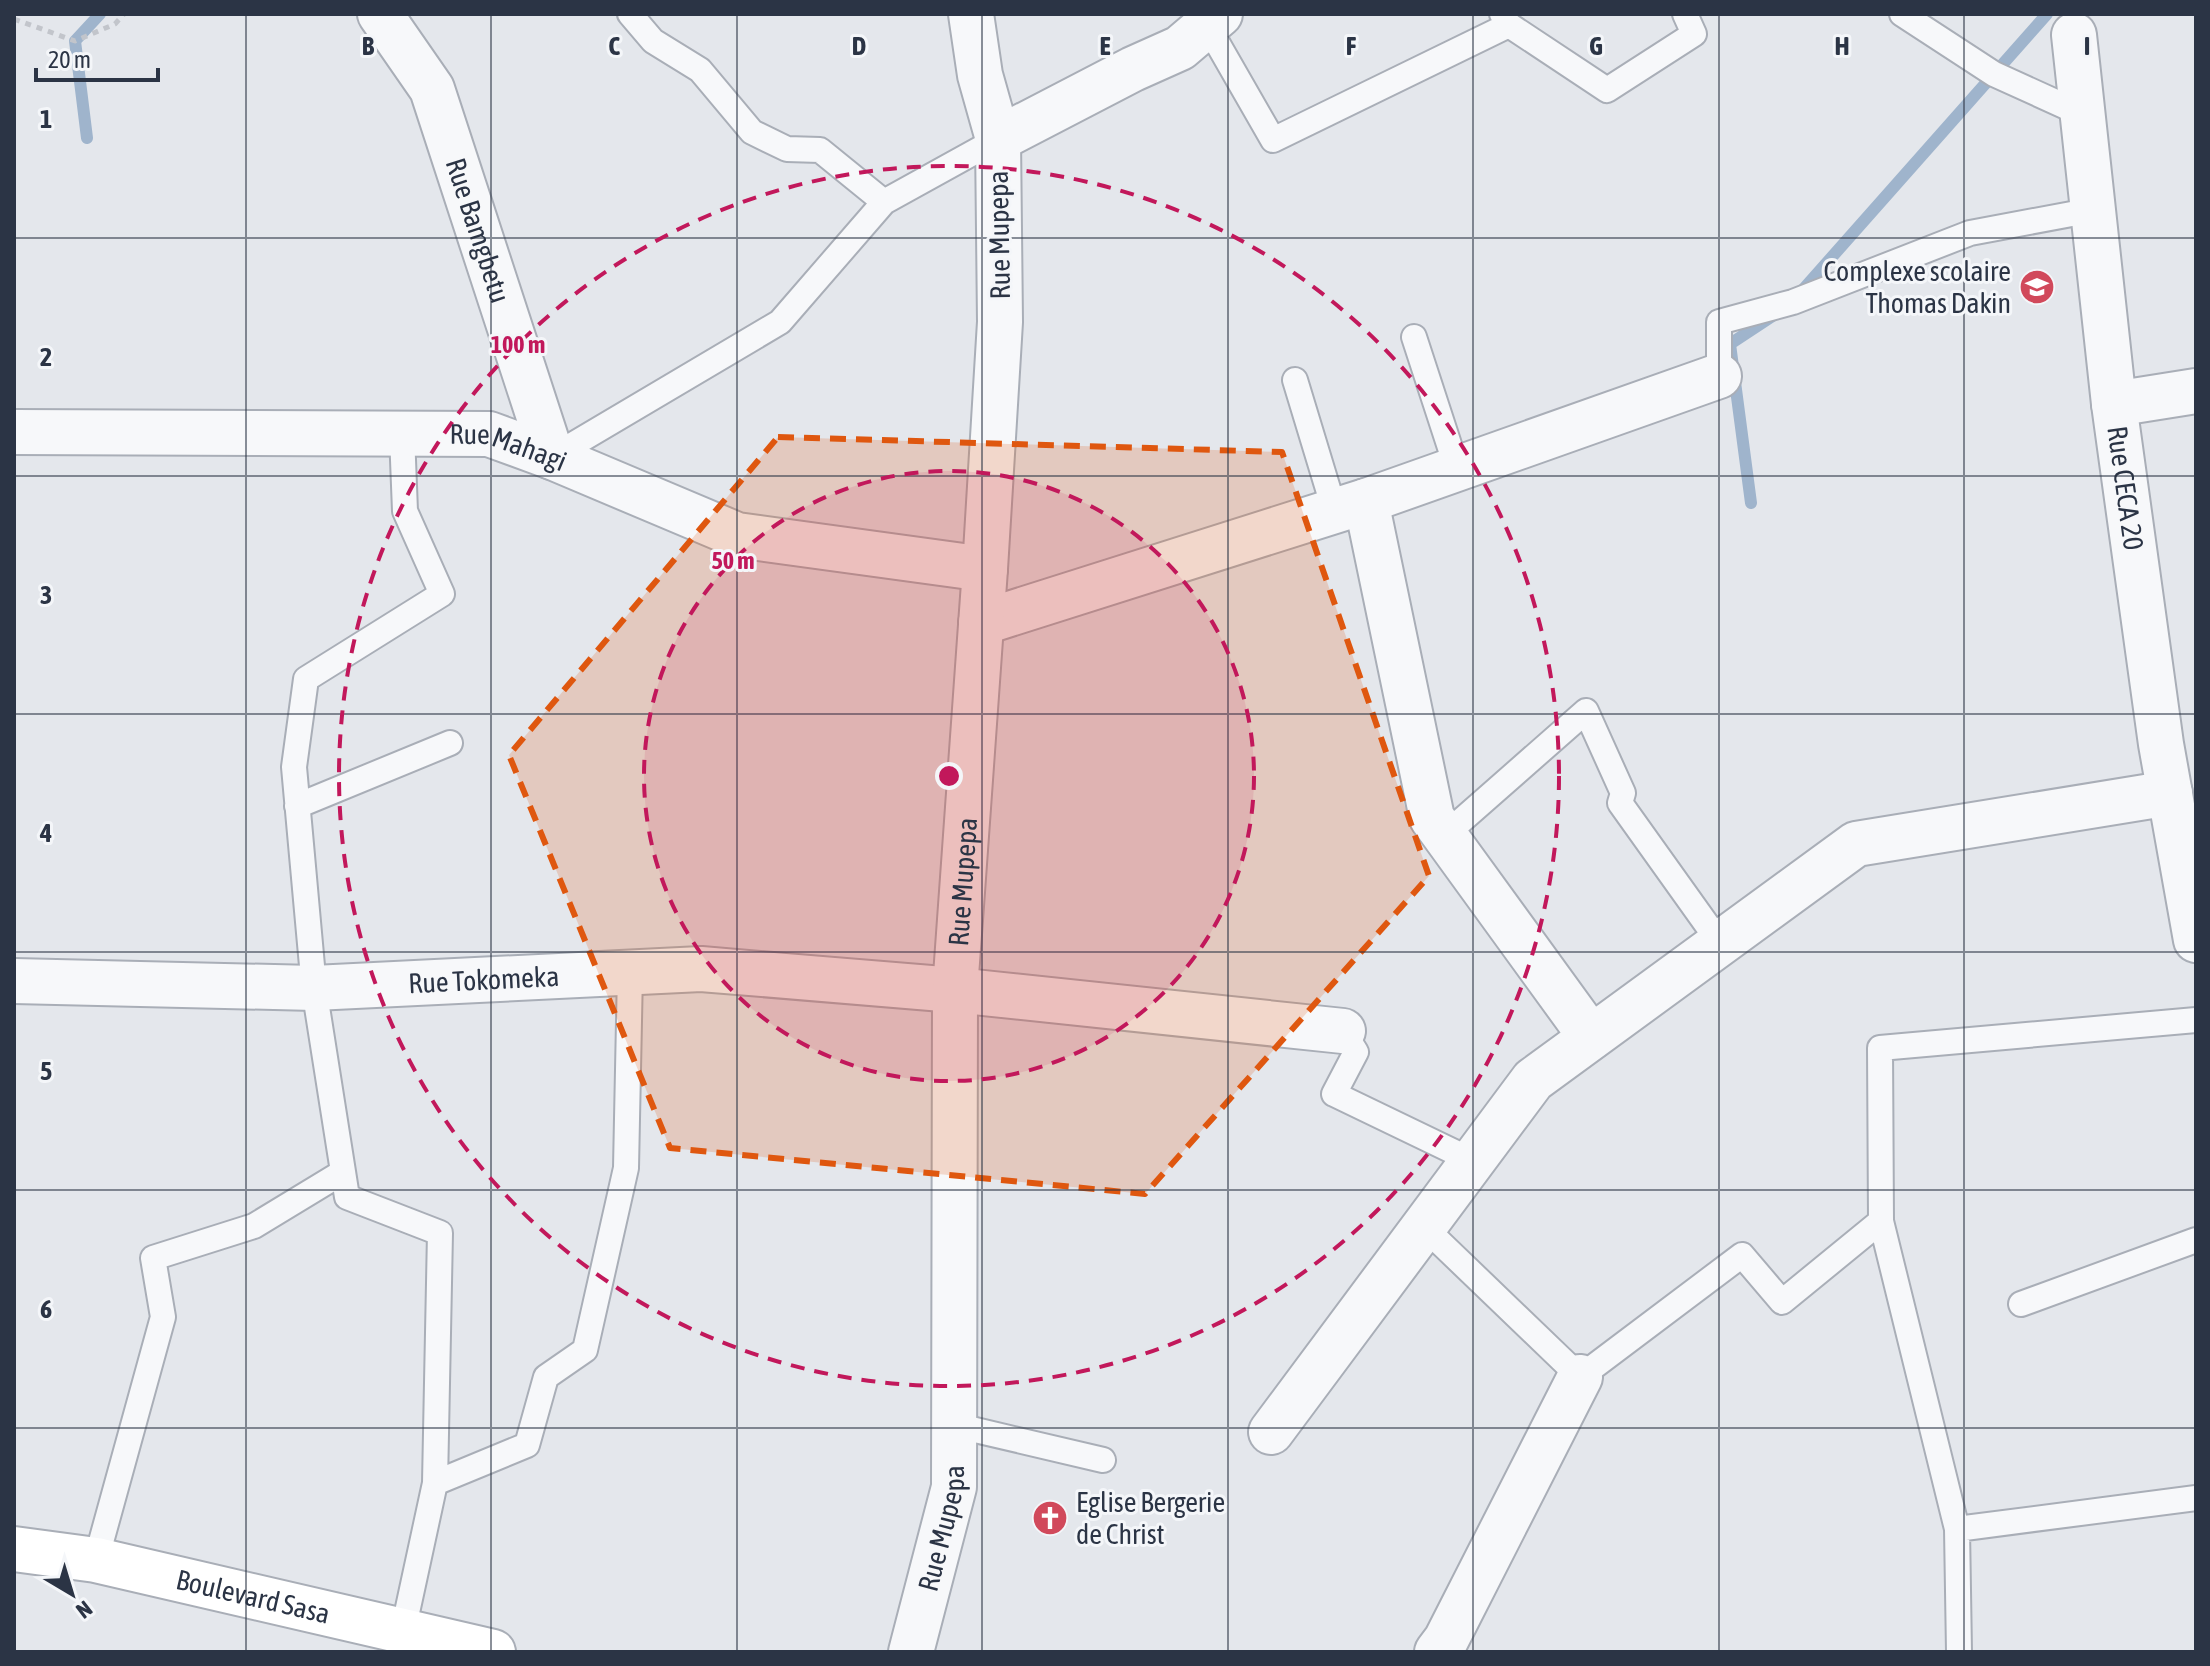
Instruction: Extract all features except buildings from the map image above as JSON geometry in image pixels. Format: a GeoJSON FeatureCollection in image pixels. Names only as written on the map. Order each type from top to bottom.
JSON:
{"type":"FeatureCollection","features":[{"type":"Feature","properties":{"kind":"street","name":"Rue Bamgbetu"},"geometry":{"type":"LineString","coordinates":[[380,14],[432,89],[552,457]]}},
{"type":"Feature","properties":{"kind":"street","name":"Rue Mupepa"},"geometry":{"type":"LineString","coordinates":[[911,1652],[954,1487],[955,990],[1000,322],[998,139],[980,75],[971,14]]}},
{"type":"Feature","properties":{"kind":"street"},"geometry":{"type":"LineString","coordinates":[[998,139],[1180,48],[1214,19]]}},
{"type":"Feature","properties":{"kind":"street","name":"Rue CECA 20"},"geometry":{"type":"LineString","coordinates":[[2074,35],[2114,404],[2179,739],[2170,793],[2196,940]]}},
{"type":"Feature","properties":{"kind":"street"},"geometry":{"type":"LineString","coordinates":[[981,623],[1350,506],[1719,376]]}},
{"type":"Feature","properties":{"kind":"street"},"geometry":{"type":"LineString","coordinates":[[2114,404],[2196,391]]}},
{"type":"Feature","properties":{"kind":"street","name":"Rue Mahagi"},"geometry":{"type":"LineString","coordinates":[[14,432],[489,434],[552,457],[737,535],[985,569]]}},
{"type":"Feature","properties":{"kind":"street"},"geometry":{"type":"LineString","coordinates":[[1350,506],[1432,818],[1591,1037]]}},
{"type":"Feature","properties":{"kind":"street"},"geometry":{"type":"LineString","coordinates":[[1271,1432],[1533,1080],[1856,844],[2170,793]]}},
{"type":"Feature","properties":{"kind":"street","name":"Rue Tokomeka"},"geometry":{"type":"LineString","coordinates":[[14,981],[314,988],[701,969],[955,990],[1343,1031]]}},
{"type":"Feature","properties":{"kind":"street"},"geometry":{"type":"LineString","coordinates":[[1437,1652],[1446,1640],[1580,1377]]}},
{"type":"Feature","properties":{"kind":"street","name":"Boulevard Sasa"},"geometry":{"type":"LineString","coordinates":[[14,1549],[96,1560],[493,1652]]}},
{"type":"Feature","properties":{"kind":"lane"},"geometry":{"type":"LineString","coordinates":[[630,14],[653,41],[700,70],[752,132],[787,149],[820,150],[884,202]]}},
{"type":"Feature","properties":{"kind":"lane"},"geometry":{"type":"LineString","coordinates":[[1214,19],[1273,140],[1506,19],[1607,90],[1694,34],[1685,14]]}},
{"type":"Feature","properties":{"kind":"lane"},"geometry":{"type":"LineString","coordinates":[[1902,14],[1994,74],[2082,114]]}},
{"type":"Feature","properties":{"kind":"lane"},"geometry":{"type":"LineString","coordinates":[[552,457],[780,322],[884,202],[998,139]]}},
{"type":"Feature","properties":{"kind":"lane"},"geometry":{"type":"LineString","coordinates":[[1719,376],[1719,322],[1793,302],[1970,233],[2093,210]]}},
{"type":"Feature","properties":{"kind":"lane"},"geometry":{"type":"LineString","coordinates":[[1414,337],[1457,469]]}},
{"type":"Feature","properties":{"kind":"lane"},"geometry":{"type":"LineString","coordinates":[[1295,380],[1350,506]]}},
{"type":"Feature","properties":{"kind":"lane"},"geometry":{"type":"LineString","coordinates":[[402,434],[405,511],[442,594],[306,679],[294,767],[314,988],[347,1197],[440,1233],[435,1483],[403,1631]]}},
{"type":"Feature","properties":{"kind":"lane"},"geometry":{"type":"LineString","coordinates":[[1445,835],[1586,711],[1623,793],[1620,803],[1720,943]]}},
{"type":"Feature","properties":{"kind":"lane"},"geometry":{"type":"LineString","coordinates":[[297,806],[450,743]]}},
{"type":"Feature","properties":{"kind":"lane"},"geometry":{"type":"LineString","coordinates":[[435,1483],[527,1445],[546,1377],[585,1350],[626,1168],[630,972]]}},
{"type":"Feature","properties":{"kind":"lane"},"geometry":{"type":"LineString","coordinates":[[1959,1652],[1957,1529],[1881,1221],[1880,1048],[2196,1020]]}},
{"type":"Feature","properties":{"kind":"lane"},"geometry":{"type":"LineString","coordinates":[[1343,1031],[1356,1052],[1334,1094],[1473,1161]]}},
{"type":"Feature","properties":{"kind":"lane"},"geometry":{"type":"LineString","coordinates":[[96,1560],[163,1317],[153,1258],[254,1226],[343,1172]]}},
{"type":"Feature","properties":{"kind":"lane"},"geometry":{"type":"LineString","coordinates":[[1424,1227],[1580,1377],[1742,1255],[1782,1302],[1881,1221]]}},
{"type":"Feature","properties":{"kind":"lane"},"geometry":{"type":"LineString","coordinates":[[2021,1304],[2196,1240]]}},
{"type":"Feature","properties":{"kind":"lane"},"geometry":{"type":"LineString","coordinates":[[954,1425],[1103,1460]]}},
{"type":"Feature","properties":{"kind":"lane"},"geometry":{"type":"LineString","coordinates":[[1957,1529],[2196,1498]]}},
{"type":"Feature","properties":{"kind":"path"},"geometry":{"type":"LineString","coordinates":[[14,19],[75,41],[115,24],[124,14]]}},
{"type":"Feature","properties":{"kind":"highlighted area"},"geometry":{"type":"Polygon","coordinates":[[[778,437],[1282,452],[1429,876],[1145,1194],[670,1148],[509,755],[778,437]]]}},
{"type":"Feature","properties":{"kind":"waterway"},"geometry":{"type":"LineString","coordinates":[[87,138],[75,41],[100,14]]}},
{"type":"Feature","properties":{"kind":"waterway"},"geometry":{"type":"LineString","coordinates":[[1800,293],[2047,14]]}},
{"type":"Feature","properties":{"kind":"waterway"},"geometry":{"type":"LineString","coordinates":[[1751,503],[1730,344],[1774,315]]}},
{"type":"Feature","properties":{"kind":"place","name":"Complexe scolaire Thomas Dakin"},"geometry":{"type":"Point","coordinates":[2037,287]}},
{"type":"Feature","properties":{"kind":"place","name":"Eglise Bergerie de Christ"},"geometry":{"type":"Point","coordinates":[1050,1518]}}]}
